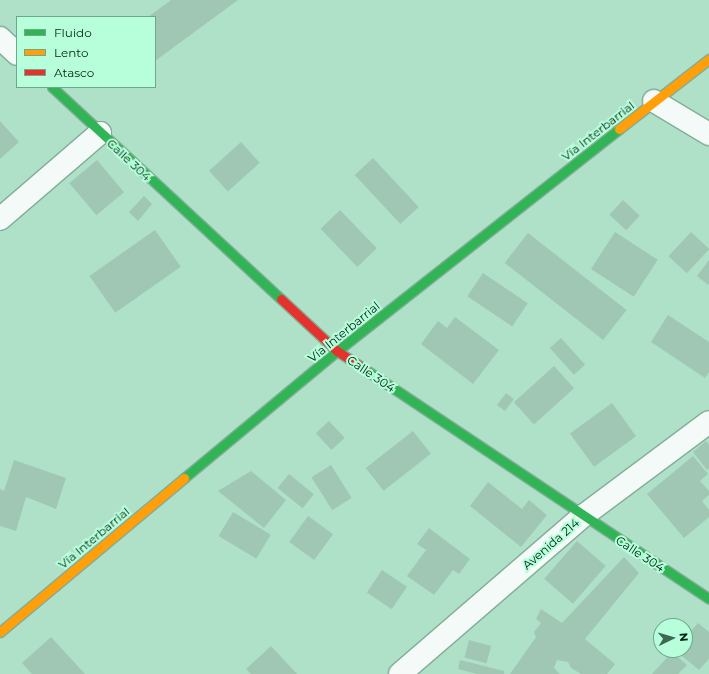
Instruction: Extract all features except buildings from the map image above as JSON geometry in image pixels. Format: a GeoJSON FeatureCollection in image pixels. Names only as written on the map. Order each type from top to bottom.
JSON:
{"type":"FeatureCollection","features":[{"type":"Feature","properties":{"kind":"main road","name":"Vía Interbarrial"},"geometry":{"type":"LineString","coordinates":[[0,632],[337,351],[709,59]]}},
{"type":"Feature","properties":{"kind":"main road","name":"Calle 304"},"geometry":{"type":"LineString","coordinates":[[53,88],[337,351],[709,599]]}},
{"type":"Feature","properties":{"kind":"street"},"geometry":{"type":"LineString","coordinates":[[0,38],[16,53]]}},
{"type":"Feature","properties":{"kind":"street"},"geometry":{"type":"LineString","coordinates":[[654,101],[709,134]]}},
{"type":"Feature","properties":{"kind":"street"},"geometry":{"type":"LineString","coordinates":[[0,219],[100,133]]}},
{"type":"Feature","properties":{"kind":"street","name":"Avenida 214"},"geometry":{"type":"LineString","coordinates":[[400,674],[583,516],[709,422]]}},
{"type":"Feature","properties":{"kind":"traffic: fast"},"geometry":{"type":"LineString","coordinates":[[53,88],[281,299]]}},
{"type":"Feature","properties":{"kind":"traffic: fast"},"geometry":{"type":"LineString","coordinates":[[184,478],[337,351],[619,129]]}},
{"type":"Feature","properties":{"kind":"traffic: fast"},"geometry":{"type":"LineString","coordinates":[[366,370],[709,599]]}},
{"type":"Feature","properties":{"kind":"traffic: slow"},"geometry":{"type":"LineString","coordinates":[[619,129],[709,59]]}},
{"type":"Feature","properties":{"kind":"traffic: slow"},"geometry":{"type":"LineString","coordinates":[[0,632],[184,478]]}},
{"type":"Feature","properties":{"kind":"traffic: jam"},"geometry":{"type":"LineString","coordinates":[[281,299],[337,351],[366,370]]}}]}
